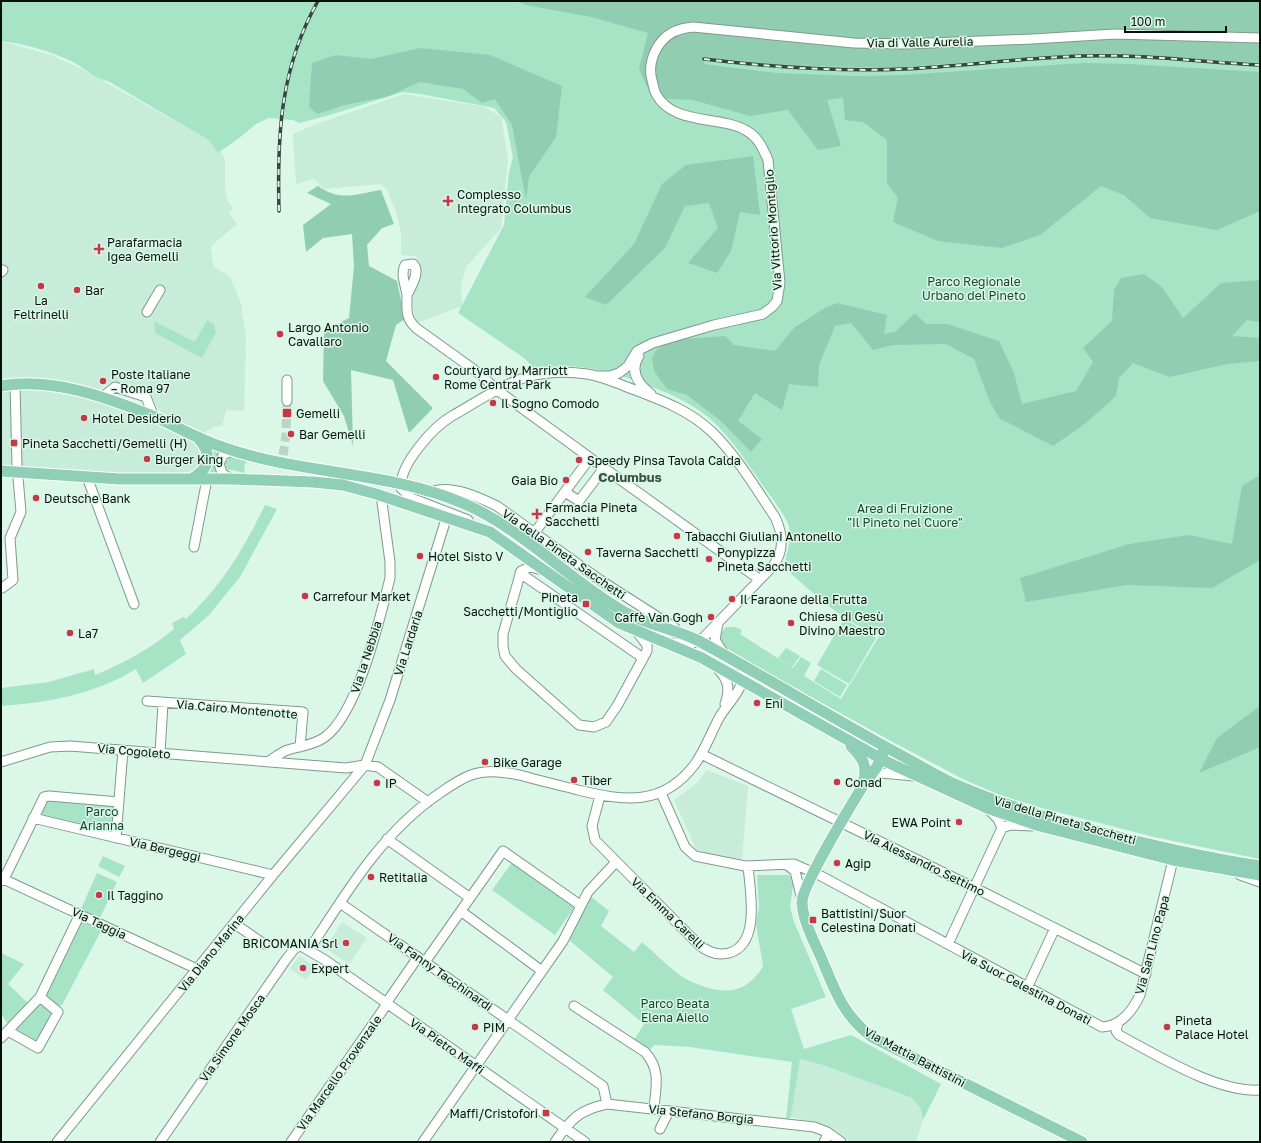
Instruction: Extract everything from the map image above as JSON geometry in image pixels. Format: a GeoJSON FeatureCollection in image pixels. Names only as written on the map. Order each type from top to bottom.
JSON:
{"type":"FeatureCollection","features":[{"type":"Feature","properties":{"kind":"main road","name":"Via della Pineta Sacchetti"},"geometry":{"type":"LineString","coordinates":[[1,386],[15,384],[51,386],[102,397],[154,417],[232,451],[293,466],[401,483],[432,491],[470,506],[493,519],[620,609],[649,624],[694,639],[950,782],[986,798],[1036,814],[1174,850],[1260,866]]}},
{"type":"Feature","properties":{"kind":"main road"},"geometry":{"type":"LineString","coordinates":[[191,479],[202,472],[208,460],[206,447],[197,437]]}},
{"type":"Feature","properties":{"kind":"main road","name":"Via della Pineta Sacchetti"},"geometry":{"type":"LineString","coordinates":[[1,471],[119,479],[231,479],[335,484],[381,495],[446,519],[490,532],[613,619],[637,632],[709,662],[881,759],[986,808],[1040,826],[1173,860],[1260,876]]}},
{"type":"Feature","properties":{"kind":"main road","name":"Via della Pineta Sacchetti"},"geometry":{"type":"LineString","coordinates":[[847,741],[865,764],[866,772],[862,787]]}},
{"type":"Feature","properties":{"kind":"main road"},"geometry":{"type":"LineString","coordinates":[[802,900],[805,889],[814,872],[862,787],[881,759],[883,752],[880,744]]}},
{"type":"Feature","properties":{"kind":"main road","name":"Via Mattia Battistini"},"geometry":{"type":"LineString","coordinates":[[802,900],[806,920],[839,998],[848,1015],[858,1027],[884,1043],[1082,1142]]}},
{"type":"Feature","properties":{"kind":"street","name":"Via di Valle Aurelia"},"geometry":{"type":"LineString","coordinates":[[670,108],[656,95],[651,76],[651,60],[660,43],[670,33],[683,28],[732,30],[854,43],[898,44],[1115,34],[1260,38]]}},
{"type":"Feature","properties":{"kind":"street","name":"Via Vittorio Montiglio"},"geometry":{"type":"LineString","coordinates":[[598,376],[619,374],[628,366],[637,351],[647,346],[701,329],[760,316],[775,304],[780,288],[768,160],[760,142],[747,131],[732,126],[685,116],[670,108]]}},
{"type":"Feature","properties":{"kind":"street"},"geometry":{"type":"LineString","coordinates":[[148,312],[160,290]]}},
{"type":"Feature","properties":{"kind":"street"},"geometry":{"type":"LineString","coordinates":[[407,295],[406,311],[409,320],[413,325],[480,374],[497,390],[760,579]]}},
{"type":"Feature","properties":{"kind":"street"},"geometry":{"type":"LineString","coordinates":[[647,346],[636,361],[636,376],[640,384],[657,398]]}},
{"type":"Feature","properties":{"kind":"street"},"geometry":{"type":"LineString","coordinates":[[401,483],[406,468],[434,429],[444,420],[497,390],[526,377],[550,373],[579,373],[598,376],[657,398],[684,411],[713,434],[775,517],[782,534],[781,549],[775,563],[719,621],[694,639]]}},
{"type":"Feature","properties":{"kind":"street"},"geometry":{"type":"LineString","coordinates":[[287,380],[287,401]]}},
{"type":"Feature","properties":{"kind":"street"},"geometry":{"type":"LineString","coordinates":[[2,588],[13,580],[10,538],[20,512],[17,471],[15,384]]}},
{"type":"Feature","properties":{"kind":"street"},"geometry":{"type":"LineString","coordinates":[[102,397],[115,386],[146,397],[154,417]]}},
{"type":"Feature","properties":{"kind":"street"},"geometry":{"type":"LineString","coordinates":[[231,479],[221,470],[219,464],[223,455],[232,451]]}},
{"type":"Feature","properties":{"kind":"street"},"geometry":{"type":"LineString","coordinates":[[535,532],[590,458]]}},
{"type":"Feature","properties":{"kind":"street"},"geometry":{"type":"LineString","coordinates":[[565,492],[579,501],[604,468]]}},
{"type":"Feature","properties":{"kind":"street"},"geometry":{"type":"LineString","coordinates":[[87,476],[134,604]]}},
{"type":"Feature","properties":{"kind":"street"},"geometry":{"type":"LineString","coordinates":[[194,547],[207,479]]}},
{"type":"Feature","properties":{"kind":"street","name":"Via della Pineta Sacchetti"},"geometry":{"type":"LineString","coordinates":[[401,483],[403,490],[411,498],[447,510],[490,532]]}},
{"type":"Feature","properties":{"kind":"street","name":"Via della Pineta Sacchetti"},"geometry":{"type":"LineString","coordinates":[[432,491],[446,488],[478,498],[496,506],[535,532],[612,589],[694,639],[686,644],[662,642]]}},
{"type":"Feature","properties":{"kind":"street","name":"Via la Nebbia"},"geometry":{"type":"LineString","coordinates":[[300,747],[321,739],[340,721],[355,692],[367,658],[391,574],[381,495]]}},
{"type":"Feature","properties":{"kind":"street","name":"Via Lardaria"},"geometry":{"type":"LineString","coordinates":[[365,765],[390,700],[446,519]]}},
{"type":"Feature","properties":{"kind":"street"},"geometry":{"type":"LineString","coordinates":[[544,570],[530,567],[523,569],[520,573],[503,634],[505,656],[511,665],[576,723],[591,727],[598,726],[606,722],[617,706],[643,658],[647,646],[637,632]]}},
{"type":"Feature","properties":{"kind":"street"},"geometry":{"type":"LineString","coordinates":[[520,573],[643,658]]}},
{"type":"Feature","properties":{"kind":"street"},"geometry":{"type":"LineString","coordinates":[[719,621],[715,641],[727,658]]}},
{"type":"Feature","properties":{"kind":"street"},"geometry":{"type":"LineString","coordinates":[[310,950],[360,873],[387,839],[428,802],[463,779],[479,773],[492,772],[514,774],[600,796],[637,798],[661,793],[672,787],[685,776],[701,754],[723,711],[729,692],[728,682],[723,674],[709,662]]}},
{"type":"Feature","properties":{"kind":"street"},"geometry":{"type":"LineString","coordinates":[[723,711],[736,694],[743,680],[741,665]]}},
{"type":"Feature","properties":{"kind":"street","name":"Via Cairo Montenotte"},"geometry":{"type":"LineString","coordinates":[[147,701],[303,712],[300,747]]}},
{"type":"Feature","properties":{"kind":"street","name":"Via Cairo Montenotte"},"geometry":{"type":"LineString","coordinates":[[160,753],[163,703]]}},
{"type":"Feature","properties":{"kind":"street","name":"Via Cogoleto"},"geometry":{"type":"LineString","coordinates":[[1,762],[57,746],[346,768],[365,765],[375,766],[384,770],[428,802]]}},
{"type":"Feature","properties":{"kind":"street"},"geometry":{"type":"LineString","coordinates":[[269,761],[284,752],[300,747]]}},
{"type":"Feature","properties":{"kind":"street"},"geometry":{"type":"LineString","coordinates":[[116,838],[123,750]]}},
{"type":"Feature","properties":{"kind":"street","name":"Via Alessandro Settimo"},"geometry":{"type":"LineString","coordinates":[[701,754],[975,888],[1146,974]]}},
{"type":"Feature","properties":{"kind":"street","name":"Via Diano Marina"},"geometry":{"type":"LineString","coordinates":[[57,1142],[273,875],[365,765]]}},
{"type":"Feature","properties":{"kind":"street"},"geometry":{"type":"LineString","coordinates":[[862,787],[876,775],[915,776]]}},
{"type":"Feature","properties":{"kind":"street","name":"Via Suor Celestina Donati"},"geometry":{"type":"LineString","coordinates":[[661,793],[685,847],[695,856],[748,866],[797,865],[814,872],[1100,1026],[1118,1023]]}},
{"type":"Feature","properties":{"kind":"street"},"geometry":{"type":"LineString","coordinates":[[2,879],[7,873],[42,798],[45,796],[119,802]]}},
{"type":"Feature","properties":{"kind":"street","name":"Via Emma Carelli"},"geometry":{"type":"LineString","coordinates":[[600,796],[592,822],[592,835],[599,845],[698,944],[710,952],[719,954],[732,952],[744,943],[750,931],[752,913],[748,866]]}},
{"type":"Feature","properties":{"kind":"street"},"geometry":{"type":"LineString","coordinates":[[986,808],[998,819],[1002,828]]}},
{"type":"Feature","properties":{"kind":"street","name":"Via Bergeggi"},"geometry":{"type":"LineString","coordinates":[[33,818],[273,875]]}},
{"type":"Feature","properties":{"kind":"street"},"geometry":{"type":"LineString","coordinates":[[948,944],[1002,828],[1010,825],[1040,826]]}},
{"type":"Feature","properties":{"kind":"street"},"geometry":{"type":"LineString","coordinates":[[387,839],[466,894]]}},
{"type":"Feature","properties":{"kind":"street","name":"Via Marcello Provenzale"},"geometry":{"type":"LineString","coordinates":[[291,1142],[388,1002],[462,912],[503,851],[580,905]]}},
{"type":"Feature","properties":{"kind":"street","name":"Via San Lino Papa"},"geometry":{"type":"LineString","coordinates":[[1118,1023],[1136,1004],[1146,974],[1173,860]]}},
{"type":"Feature","properties":{"kind":"street"},"geometry":{"type":"LineString","coordinates":[[423,1142],[566,937],[580,905],[591,888],[616,862]]}},
{"type":"Feature","properties":{"kind":"street"},"geometry":{"type":"LineString","coordinates":[[787,865],[796,873],[802,900]]}},
{"type":"Feature","properties":{"kind":"street","name":"Via della Pineta Sacchetti"},"geometry":{"type":"LineString","coordinates":[[1231,871],[1260,882]]}},
{"type":"Feature","properties":{"kind":"street","name":"Via Taggia"},"geometry":{"type":"LineString","coordinates":[[2,879],[197,969]]}},
{"type":"Feature","properties":{"kind":"street","name":"Via Fanny Tacchinardi"},"geometry":{"type":"LineString","coordinates":[[340,903],[603,1086],[607,1104]]}},
{"type":"Feature","properties":{"kind":"street"},"geometry":{"type":"LineString","coordinates":[[462,912],[542,971]]}},
{"type":"Feature","properties":{"kind":"street"},"geometry":{"type":"LineString","coordinates":[[40,997],[58,1012],[38,1048],[4,1035],[40,997],[80,914]]}},
{"type":"Feature","properties":{"kind":"street"},"geometry":{"type":"LineString","coordinates":[[234,924],[264,944]]}},
{"type":"Feature","properties":{"kind":"street"},"geometry":{"type":"LineString","coordinates":[[1027,988],[1055,928]]}},
{"type":"Feature","properties":{"kind":"street","name":"Via Simone Mosca"},"geometry":{"type":"LineString","coordinates":[[160,1142],[290,953],[299,946],[310,950]]}},
{"type":"Feature","properties":{"kind":"street","name":"Via Pietro Maffi"},"geometry":{"type":"LineString","coordinates":[[310,950],[388,1002],[585,1142]]}},
{"type":"Feature","properties":{"kind":"street"},"geometry":{"type":"LineString","coordinates":[[574,1006],[649,1056],[653,1062],[657,1075],[654,1108]]}},
{"type":"Feature","properties":{"kind":"street"},"geometry":{"type":"LineString","coordinates":[[1118,1023],[1116,1031],[1119,1035],[1210,1081],[1238,1090],[1260,1090]]}},
{"type":"Feature","properties":{"kind":"street","name":"Via Stefano Borgia"},"geometry":{"type":"LineString","coordinates":[[555,1142],[573,1118],[586,1110],[607,1104],[654,1108],[814,1127],[829,1133],[841,1142]]}},
{"type":"Feature","properties":{"kind":"street"},"geometry":{"type":"LineString","coordinates":[[660,1129],[669,1110]]}},
{"type":"Feature","properties":{"kind":"street"},"geometry":{"type":"LineString","coordinates":[[824,1142],[829,1133]]}},
{"type":"Feature","properties":{"kind":"shaded area"},"geometry":{"type":"Polygon","coordinates":[[[516,1],[1260,1],[1260,63],[1129,55],[1083,54],[903,67],[777,65],[705,57],[704,64],[777,73],[857,76],[903,75],[1083,63],[1129,64],[1260,72],[1260,211],[1217,230],[1150,218],[1124,195],[1101,186],[1040,235],[1002,248],[938,241],[893,222],[898,198],[887,183],[887,140],[863,122],[845,120],[843,98],[827,100],[841,146],[818,150],[788,110],[750,116],[693,100],[652,98],[639,69],[648,33],[591,17],[526,5],[516,1]]]}},
{"type":"Feature","properties":{"kind":"shaded area"},"geometry":{"type":"Polygon","coordinates":[[[1,41],[51,55],[84,70],[214,143],[225,159],[225,190],[228,202],[234,208],[229,213],[237,224],[211,246],[213,266],[230,277],[241,303],[246,338],[244,411],[226,410],[222,426],[213,427],[204,434],[160,412],[152,396],[113,382],[97,390],[37,379],[16,379],[1,382],[1,41]]]}},
{"type":"Feature","properties":{"kind":"shaded area"},"geometry":{"type":"Polygon","coordinates":[[[420,48],[490,55],[562,86],[556,137],[529,177],[526,200],[512,125],[495,99],[482,103],[463,89],[420,82],[386,97],[345,105],[317,114],[309,107],[312,63],[336,55],[371,59],[420,48]]]}},
{"type":"Feature","properties":{"kind":"shaded area","name":"Complesso Integrato Columbus"},"geometry":{"type":"Polygon","coordinates":[[[404,94],[485,107],[501,117],[508,160],[501,228],[466,267],[461,285],[462,306],[417,323],[413,308],[413,295],[422,273],[416,256],[401,255],[401,232],[396,212],[387,190],[380,184],[324,189],[314,179],[296,184],[293,134],[322,122],[404,94]]]}},
{"type":"Feature","properties":{"kind":"shaded area"},"geometry":{"type":"Polygon","coordinates":[[[753,156],[760,215],[740,212],[731,251],[717,273],[688,263],[718,228],[709,203],[685,206],[665,248],[606,305],[585,297],[634,244],[662,184],[686,165],[753,156]]]}},
{"type":"Feature","properties":{"kind":"shaded area"},"geometry":{"type":"Polygon","coordinates":[[[318,186],[334,194],[348,196],[381,190],[394,224],[382,228],[367,245],[369,266],[397,281],[405,319],[396,325],[386,361],[433,408],[409,433],[393,380],[351,370],[353,446],[344,416],[323,381],[324,331],[349,318],[354,266],[352,234],[323,238],[306,252],[303,225],[331,204],[307,193],[318,186]]]}},
{"type":"Feature","properties":{"kind":"shaded area"},"geometry":{"type":"Polygon","coordinates":[[[1144,274],[1162,287],[1183,318],[1221,283],[1260,280],[1260,322],[1247,320],[1232,336],[1260,338],[1260,361],[1227,364],[1170,377],[1133,363],[1119,378],[1116,396],[1086,423],[1053,446],[999,418],[989,400],[974,359],[946,344],[893,345],[873,350],[851,323],[835,326],[819,365],[818,387],[789,384],[782,410],[755,393],[738,421],[762,439],[751,452],[721,421],[687,395],[667,389],[654,371],[652,358],[657,349],[663,345],[681,339],[725,336],[734,345],[775,351],[794,328],[823,309],[837,303],[887,315],[884,334],[895,332],[915,313],[926,324],[947,324],[999,341],[1014,373],[1022,404],[1076,391],[1093,362],[1083,348],[1112,321],[1114,290],[1121,278],[1144,274]]]}},
{"type":"Feature","properties":{"kind":"shaded area"},"geometry":{"type":"Polygon","coordinates":[[[29,388],[97,399],[195,439],[202,448],[202,466],[188,475],[117,476],[1,467],[1,392],[29,388]]]}},
{"type":"Feature","properties":{"kind":"shaded area"},"geometry":{"type":"Polygon","coordinates":[[[1260,475],[1260,560],[1212,588],[1127,585],[1026,602],[1020,578],[1129,544],[1189,535],[1232,544],[1242,486],[1260,475]]]}},
{"type":"Feature","properties":{"kind":"shaded area"},"geometry":{"type":"Polygon","coordinates":[[[1260,706],[1260,747],[1199,773],[1217,738],[1260,706]]]}},
{"type":"Feature","properties":{"kind":"shaded area"},"geometry":{"type":"Polygon","coordinates":[[[707,770],[748,786],[742,859],[706,853],[696,849],[674,800],[696,784],[707,770]]]}},
{"type":"Feature","properties":{"kind":"shaded area","name":"BRICOMANIA Srl"},"geometry":{"type":"Polygon","coordinates":[[[342,922],[367,938],[349,964],[325,948],[342,922]]]}},
{"type":"Feature","properties":{"kind":"shaded area","name":"Expert"},"geometry":{"type":"Polygon","coordinates":[[[299,956],[315,967],[306,980],[290,969],[299,956]]]}},
{"type":"Feature","properties":{"kind":"shaded area"},"geometry":{"type":"Polygon","coordinates":[[[800,1059],[823,1065],[912,1098],[921,1109],[923,1120],[916,1142],[851,1142],[837,1132],[814,1122],[791,1117],[800,1059]]]}},
{"type":"Feature","properties":{"kind":"green space","name":"Parco Regionale Urbano del Pineto"},"geometry":{"type":"Polygon","coordinates":[[[1,1],[1260,1],[1260,859],[1154,837],[1038,807],[997,794],[963,779],[891,741],[778,679],[723,646],[720,636],[726,627],[735,627],[742,630],[740,634],[793,668],[801,657],[811,663],[804,676],[841,699],[880,635],[854,623],[830,607],[786,569],[785,564],[790,537],[788,523],[782,512],[746,461],[725,434],[700,411],[665,392],[605,371],[570,366],[535,369],[524,358],[458,313],[504,225],[509,172],[513,157],[506,122],[494,108],[403,92],[300,123],[293,120],[269,118],[256,124],[218,153],[210,141],[108,81],[94,76],[77,64],[37,48],[1,41],[1,1]]]}},
{"type":"Feature","properties":{"kind":"green space"},"geometry":{"type":"Polygon","coordinates":[[[207,320],[214,324],[216,332],[202,358],[155,333],[154,321],[195,342],[207,320]]]}},
{"type":"Feature","properties":{"kind":"green space"},"geometry":{"type":"Polygon","coordinates":[[[211,448],[220,452],[215,462],[218,474],[206,474],[211,448]]]}},
{"type":"Feature","properties":{"kind":"green space"},"geometry":{"type":"Polygon","coordinates":[[[231,457],[247,461],[244,466],[245,473],[226,469],[225,462],[231,457]]]}},
{"type":"Feature","properties":{"kind":"green space"},"geometry":{"type":"Polygon","coordinates":[[[265,505],[277,509],[240,577],[209,615],[180,640],[186,654],[143,683],[136,669],[104,685],[71,696],[19,705],[1,706],[1,688],[49,682],[94,669],[95,675],[116,666],[156,643],[174,629],[172,623],[184,617],[186,619],[211,593],[240,552],[265,505]]]}},
{"type":"Feature","properties":{"kind":"green space"},"geometry":{"type":"Polygon","coordinates":[[[844,619],[876,638],[849,684],[817,665],[844,619]]]}},
{"type":"Feature","properties":{"kind":"green space"},"geometry":{"type":"Polygon","coordinates":[[[786,648],[800,656],[792,667],[778,658],[786,648]]]}},
{"type":"Feature","properties":{"kind":"green space"},"geometry":{"type":"Polygon","coordinates":[[[821,669],[847,685],[840,697],[814,681],[821,669]]]}},
{"type":"Feature","properties":{"kind":"green space","name":"Parco Arianna"},"geometry":{"type":"Polygon","coordinates":[[[47,801],[117,806],[113,833],[41,817],[47,801]]]}},
{"type":"Feature","properties":{"kind":"green space","name":"Il Taggino"},"geometry":{"type":"Polygon","coordinates":[[[103,856],[125,866],[119,877],[98,866],[103,856]]]}},
{"type":"Feature","properties":{"kind":"green space"},"geometry":{"type":"Polygon","coordinates":[[[513,861],[575,906],[555,935],[492,890],[513,861]]]}},
{"type":"Feature","properties":{"kind":"green space","name":"Il Taggino"},"geometry":{"type":"Polygon","coordinates":[[[97,873],[117,882],[100,918],[81,909],[97,873]]]}},
{"type":"Feature","properties":{"kind":"green space","name":"Parco Beata Elena Aiello"},"geometry":{"type":"Polygon","coordinates":[[[757,875],[789,875],[794,879],[790,907],[794,922],[826,997],[791,1009],[804,1049],[851,1035],[941,1084],[923,1120],[921,1109],[912,1098],[823,1065],[800,1059],[791,1117],[786,1120],[792,1062],[690,1047],[655,1045],[650,1049],[634,1040],[644,1024],[603,990],[613,977],[569,940],[590,896],[609,911],[601,926],[634,952],[642,942],[671,968],[688,980],[699,985],[720,990],[739,988],[748,984],[763,966],[756,924],[759,907],[757,875]]]}},
{"type":"Feature","properties":{"kind":"green space"},"geometry":{"type":"Polygon","coordinates":[[[82,922],[101,931],[62,1005],[57,1007],[44,996],[49,991],[82,922]]]}},
{"type":"Feature","properties":{"kind":"green space"},"geometry":{"type":"Polygon","coordinates":[[[1,953],[24,964],[8,984],[28,1003],[8,1024],[1,1014],[1,953]]]}},
{"type":"Feature","properties":{"kind":"green space"},"geometry":{"type":"Polygon","coordinates":[[[40,1001],[53,1013],[36,1044],[14,1031],[40,1001]]]}},
{"type":"Feature","properties":{"kind":"tunnel"},"geometry":{"type":"LineString","coordinates":[[283,455],[286,435],[287,401]]}},
{"type":"Feature","properties":{"kind":"railway"},"geometry":{"type":"LineString","coordinates":[[279,211],[280,129],[288,77],[305,26],[318,1]]}},
{"type":"Feature","properties":{"kind":"railway"},"geometry":{"type":"LineString","coordinates":[[704,59],[779,66],[854,70],[904,69],[1037,58],[1082,56],[1149,57],[1260,65]]}},
{"type":"Feature","properties":{"kind":"place","name":"Complesso Integrato Columbus"},"geometry":{"type":"Point","coordinates":[448,201]}},
{"type":"Feature","properties":{"kind":"place","name":"Parafarmacia Igea Gemelli"},"geometry":{"type":"Point","coordinates":[99,249]}},
{"type":"Feature","properties":{"kind":"place","name":"La Feltrinelli"},"geometry":{"type":"Point","coordinates":[41,286]}},
{"type":"Feature","properties":{"kind":"place","name":"Bar"},"geometry":{"type":"Point","coordinates":[77,290]}},
{"type":"Feature","properties":{"kind":"place","name":"Largo Antonio Cavallaro"},"geometry":{"type":"Point","coordinates":[280,334]}},
{"type":"Feature","properties":{"kind":"place","name":"Courtyard by Marriott Rome Central Park"},"geometry":{"type":"Point","coordinates":[436,377]}},
{"type":"Feature","properties":{"kind":"place","name":"Poste Italiane – Roma 97"},"geometry":{"type":"Point","coordinates":[103,381]}},
{"type":"Feature","properties":{"kind":"place","name":"Il Sogno Comodo"},"geometry":{"type":"Point","coordinates":[493,403]}},
{"type":"Feature","properties":{"kind":"place","name":"Gemelli"},"geometry":{"type":"Point","coordinates":[287,413]}},
{"type":"Feature","properties":{"kind":"place","name":"Hotel Desiderio"},"geometry":{"type":"Point","coordinates":[84,418]}},
{"type":"Feature","properties":{"kind":"place","name":"Bar Gemelli"},"geometry":{"type":"Point","coordinates":[291,434]}},
{"type":"Feature","properties":{"kind":"place","name":"Pineta Sacchetti/Gemelli (H)"},"geometry":{"type":"Point","coordinates":[14,443]}},
{"type":"Feature","properties":{"kind":"place","name":"Burger King"},"geometry":{"type":"Point","coordinates":[147,459]}},
{"type":"Feature","properties":{"kind":"place","name":"Speedy Pinsa Tavola Calda"},"geometry":{"type":"Point","coordinates":[579,460]}},
{"type":"Feature","properties":{"kind":"place","name":"Gaia Bio"},"geometry":{"type":"Point","coordinates":[566,480]}},
{"type":"Feature","properties":{"kind":"place","name":"Deutsche Bank"},"geometry":{"type":"Point","coordinates":[36,498]}},
{"type":"Feature","properties":{"kind":"place","name":"Farmacia Pineta Sacchetti"},"geometry":{"type":"Point","coordinates":[537,514]}},
{"type":"Feature","properties":{"kind":"place","name":"Tabacchi Giuliani Antonello"},"geometry":{"type":"Point","coordinates":[677,536]}},
{"type":"Feature","properties":{"kind":"place","name":"Taverna Sacchetti"},"geometry":{"type":"Point","coordinates":[588,552]}},
{"type":"Feature","properties":{"kind":"place","name":"Hotel Sisto V"},"geometry":{"type":"Point","coordinates":[420,556]}},
{"type":"Feature","properties":{"kind":"place","name":"Ponypizza Pineta Sacchetti"},"geometry":{"type":"Point","coordinates":[709,559]}},
{"type":"Feature","properties":{"kind":"place","name":"Carrefour Market"},"geometry":{"type":"Point","coordinates":[305,596]}},
{"type":"Feature","properties":{"kind":"place","name":"Il Faraone della Frutta"},"geometry":{"type":"Point","coordinates":[732,599]}},
{"type":"Feature","properties":{"kind":"place","name":"Pineta Sacchetti/Montiglio"},"geometry":{"type":"Point","coordinates":[586,604]}},
{"type":"Feature","properties":{"kind":"place","name":"Caffè Van Gogh"},"geometry":{"type":"Point","coordinates":[711,617]}},
{"type":"Feature","properties":{"kind":"place","name":"Chiesa di Gesù Divino Maestro"},"geometry":{"type":"Point","coordinates":[791,623]}},
{"type":"Feature","properties":{"kind":"place","name":"La7"},"geometry":{"type":"Point","coordinates":[70,633]}},
{"type":"Feature","properties":{"kind":"place","name":"Eni"},"geometry":{"type":"Point","coordinates":[757,703]}},
{"type":"Feature","properties":{"kind":"place","name":"Bike Garage"},"geometry":{"type":"Point","coordinates":[485,762]}},
{"type":"Feature","properties":{"kind":"place","name":"Tiber"},"geometry":{"type":"Point","coordinates":[574,780]}},
{"type":"Feature","properties":{"kind":"place","name":"Conad"},"geometry":{"type":"Point","coordinates":[837,782]}},
{"type":"Feature","properties":{"kind":"place","name":"IP"},"geometry":{"type":"Point","coordinates":[377,783]}},
{"type":"Feature","properties":{"kind":"place","name":"EWA Point"},"geometry":{"type":"Point","coordinates":[959,822]}},
{"type":"Feature","properties":{"kind":"place","name":"Agip"},"geometry":{"type":"Point","coordinates":[837,863]}},
{"type":"Feature","properties":{"kind":"place","name":"Retitalia"},"geometry":{"type":"Point","coordinates":[371,877]}},
{"type":"Feature","properties":{"kind":"place","name":"Il Taggino"},"geometry":{"type":"Point","coordinates":[99,895]}},
{"type":"Feature","properties":{"kind":"place","name":"Battistini/Suor Celestina Donati"},"geometry":{"type":"Point","coordinates":[813,920]}},
{"type":"Feature","properties":{"kind":"place","name":"BRICOMANIA Srl"},"geometry":{"type":"Point","coordinates":[346,943]}},
{"type":"Feature","properties":{"kind":"place","name":"Expert"},"geometry":{"type":"Point","coordinates":[303,968]}},
{"type":"Feature","properties":{"kind":"place","name":"PIM"},"geometry":{"type":"Point","coordinates":[475,1027]}},
{"type":"Feature","properties":{"kind":"place","name":"Pineta Palace Hotel"},"geometry":{"type":"Point","coordinates":[1167,1027]}},
{"type":"Feature","properties":{"kind":"place","name":"Maffi/Cristofori"},"geometry":{"type":"Point","coordinates":[546,1113]}},
{"type":"Feature","properties":{"kind":"district","name":"Columbus"},"geometry":{"type":"Point","coordinates":[630,477]}},
{"type":"Feature","properties":{"kind":"park label","name":"Area di Fruizione \"Il Pineto nel Cuore\""},"geometry":{"type":"Point","coordinates":[905,515]}}]}
